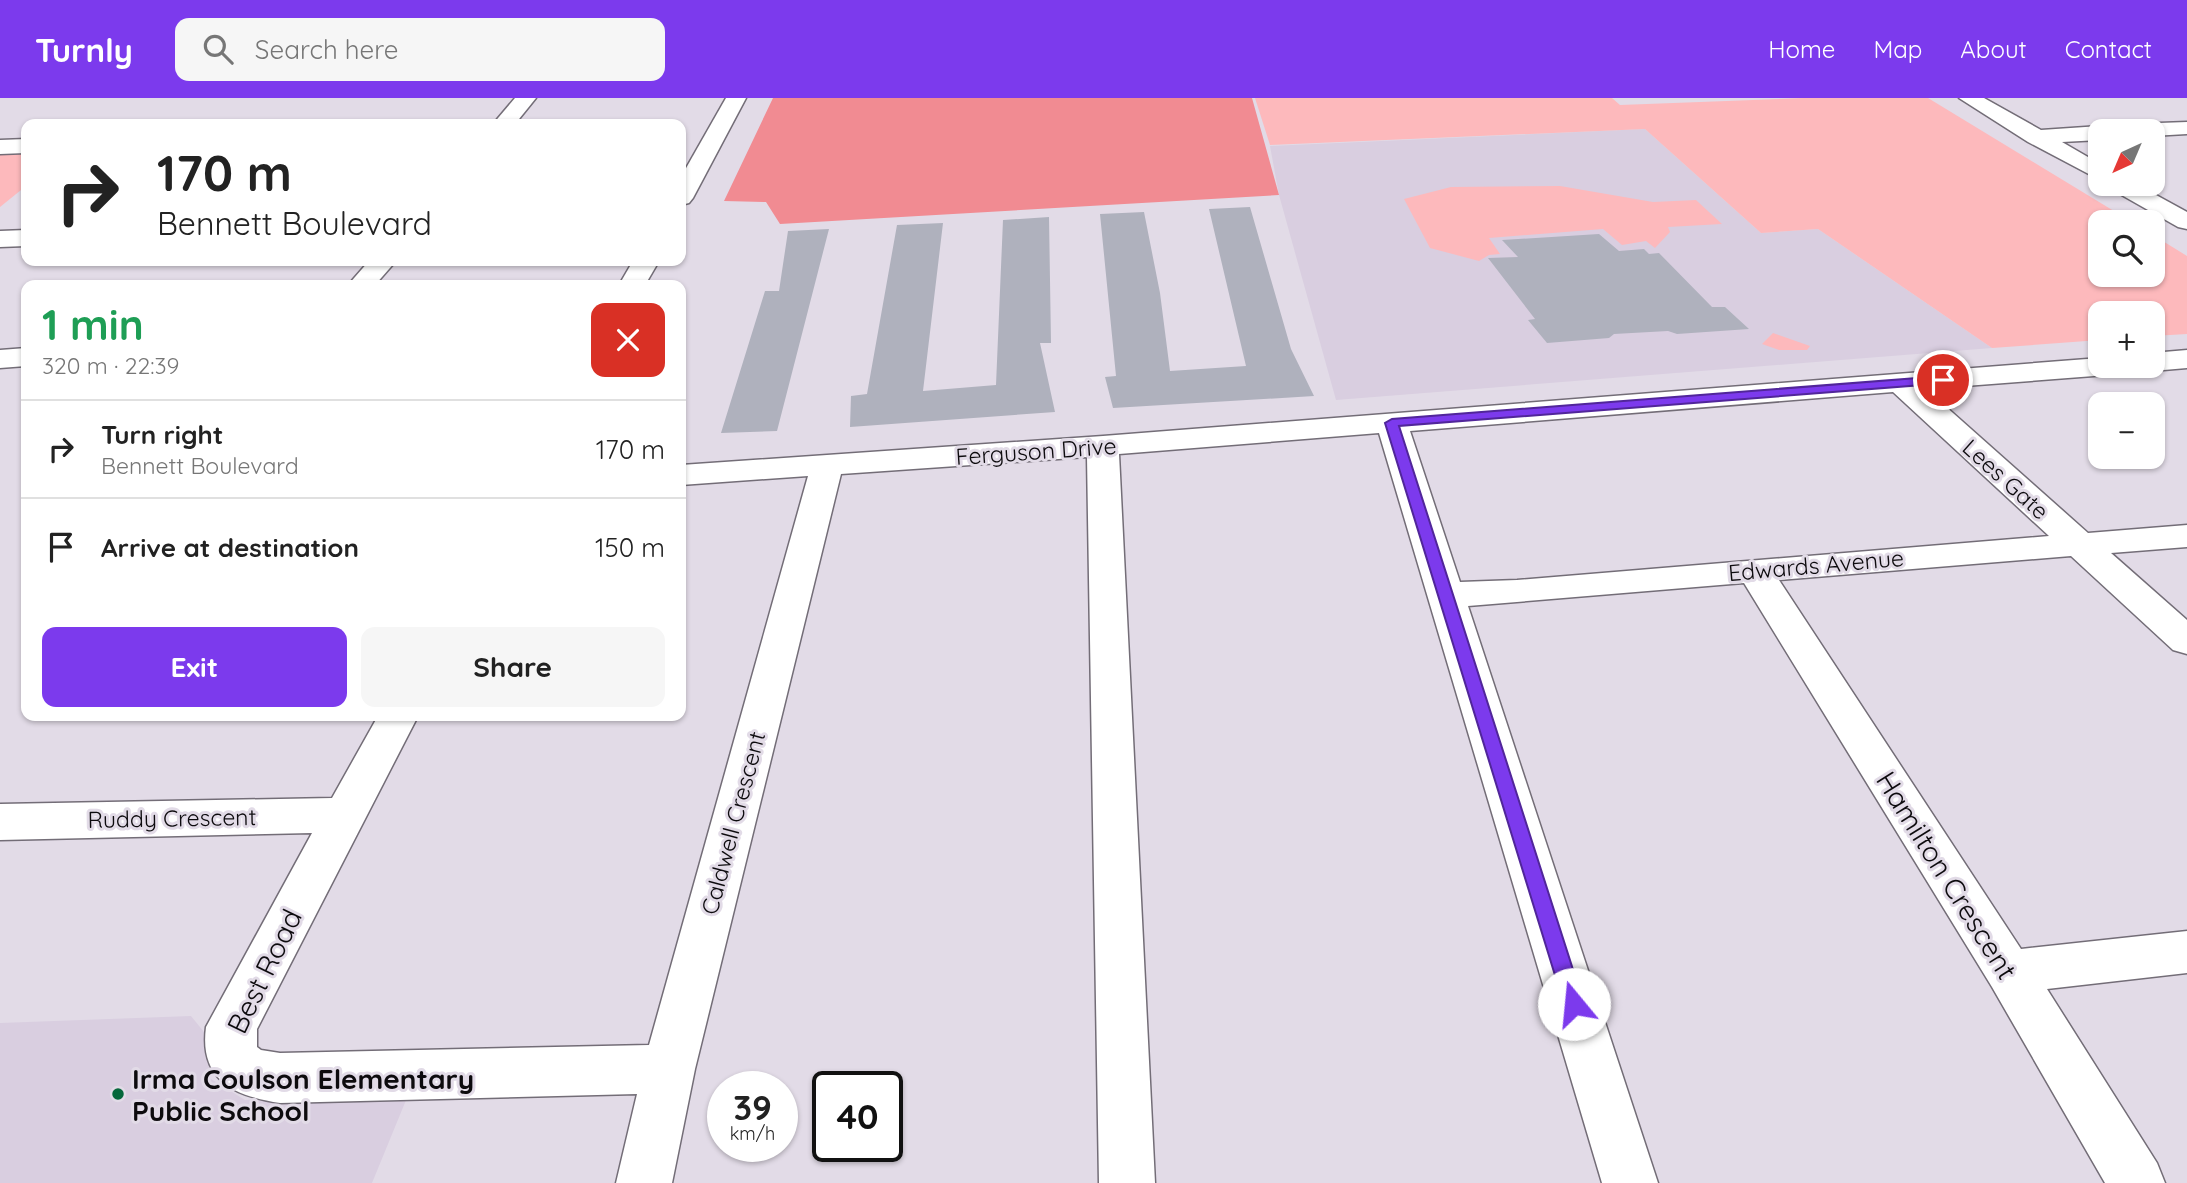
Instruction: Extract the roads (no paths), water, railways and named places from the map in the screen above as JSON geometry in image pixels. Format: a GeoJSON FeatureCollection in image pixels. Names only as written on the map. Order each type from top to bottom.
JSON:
{"type":"FeatureCollection","features":[{"type":"Feature","properties":{"kind":"street"},"geometry":{"type":"LineString","coordinates":[[508,119],[526,98]]}},
{"type":"Feature","properties":{"kind":"street"},"geometry":{"type":"LineString","coordinates":[[686,189],[736,98]]}},
{"type":"Feature","properties":{"kind":"street"},"geometry":{"type":"LineString","coordinates":[[1969,98],[2088,166]]}},
{"type":"Feature","properties":{"kind":"street"},"geometry":{"type":"LineString","coordinates":[[2165,129],[2187,128]]}},
{"type":"Feature","properties":{"kind":"street"},"geometry":{"type":"LineString","coordinates":[[2036,137],[2088,134]]}},
{"type":"Feature","properties":{"kind":"street"},"geometry":{"type":"LineString","coordinates":[[0,148],[21,146]]}},
{"type":"Feature","properties":{"kind":"street"},"geometry":{"type":"LineString","coordinates":[[2143,196],[2181,215]]}},
{"type":"Feature","properties":{"kind":"street"},"geometry":{"type":"LineString","coordinates":[[0,239],[21,238]]}},
{"type":"Feature","properties":{"kind":"street"},"geometry":{"type":"LineString","coordinates":[[366,280],[378,266]]}},
{"type":"Feature","properties":{"kind":"street"},"geometry":{"type":"LineString","coordinates":[[0,359],[21,357]]}},
{"type":"Feature","properties":{"kind":"street"},"geometry":{"type":"LineString","coordinates":[[2165,361],[2187,359]]}},
{"type":"Feature","properties":{"kind":"street","name":"Ferguson Drive"},"geometry":{"type":"LineString","coordinates":[[686,475],[1103,446],[2088,368]]}},
{"type":"Feature","properties":{"kind":"street","name":"Lees Gate"},"geometry":{"type":"LineString","coordinates":[[1902,384],[2080,545]]}},
{"type":"Feature","properties":{"kind":"street"},"geometry":{"type":"LineString","coordinates":[[1392,423],[1630,1183]]}},
{"type":"Feature","properties":{"kind":"street"},"geometry":{"type":"LineString","coordinates":[[1103,446],[1128,1183]]}},
{"type":"Feature","properties":{"kind":"street","name":"Caldwell Crescent"},"geometry":{"type":"LineString","coordinates":[[644,1183],[669,1069],[827,465]]}},
{"type":"Feature","properties":{"kind":"street","name":"Edwards Avenue"},"geometry":{"type":"LineString","coordinates":[[1446,595],[1517,592],[1754,570],[2187,536]]}},
{"type":"Feature","properties":{"kind":"street"},"geometry":{"type":"LineString","coordinates":[[2080,545],[2187,641]]}},
{"type":"Feature","properties":{"kind":"street","name":"Hamilton Crescent"},"geometry":{"type":"LineString","coordinates":[[1754,570],[2009,972],[2137,1183]]}},
{"type":"Feature","properties":{"kind":"street","name":"Best Road"},"geometry":{"type":"LineString","coordinates":[[395,721],[232,1027],[228,1045],[233,1060],[253,1074],[280,1078],[669,1069]]}},
{"type":"Feature","properties":{"kind":"street","name":"Ruddy Crescent"},"geometry":{"type":"LineString","coordinates":[[0,822],[345,815]]}},
{"type":"Feature","properties":{"kind":"street"},"geometry":{"type":"LineString","coordinates":[[2009,972],[2187,952]]}},
{"type":"Feature","properties":{"kind":"place","name":"Irma Coulson Elementary Public School"},"geometry":{"type":"Point","coordinates":[118,1094]}}]}
